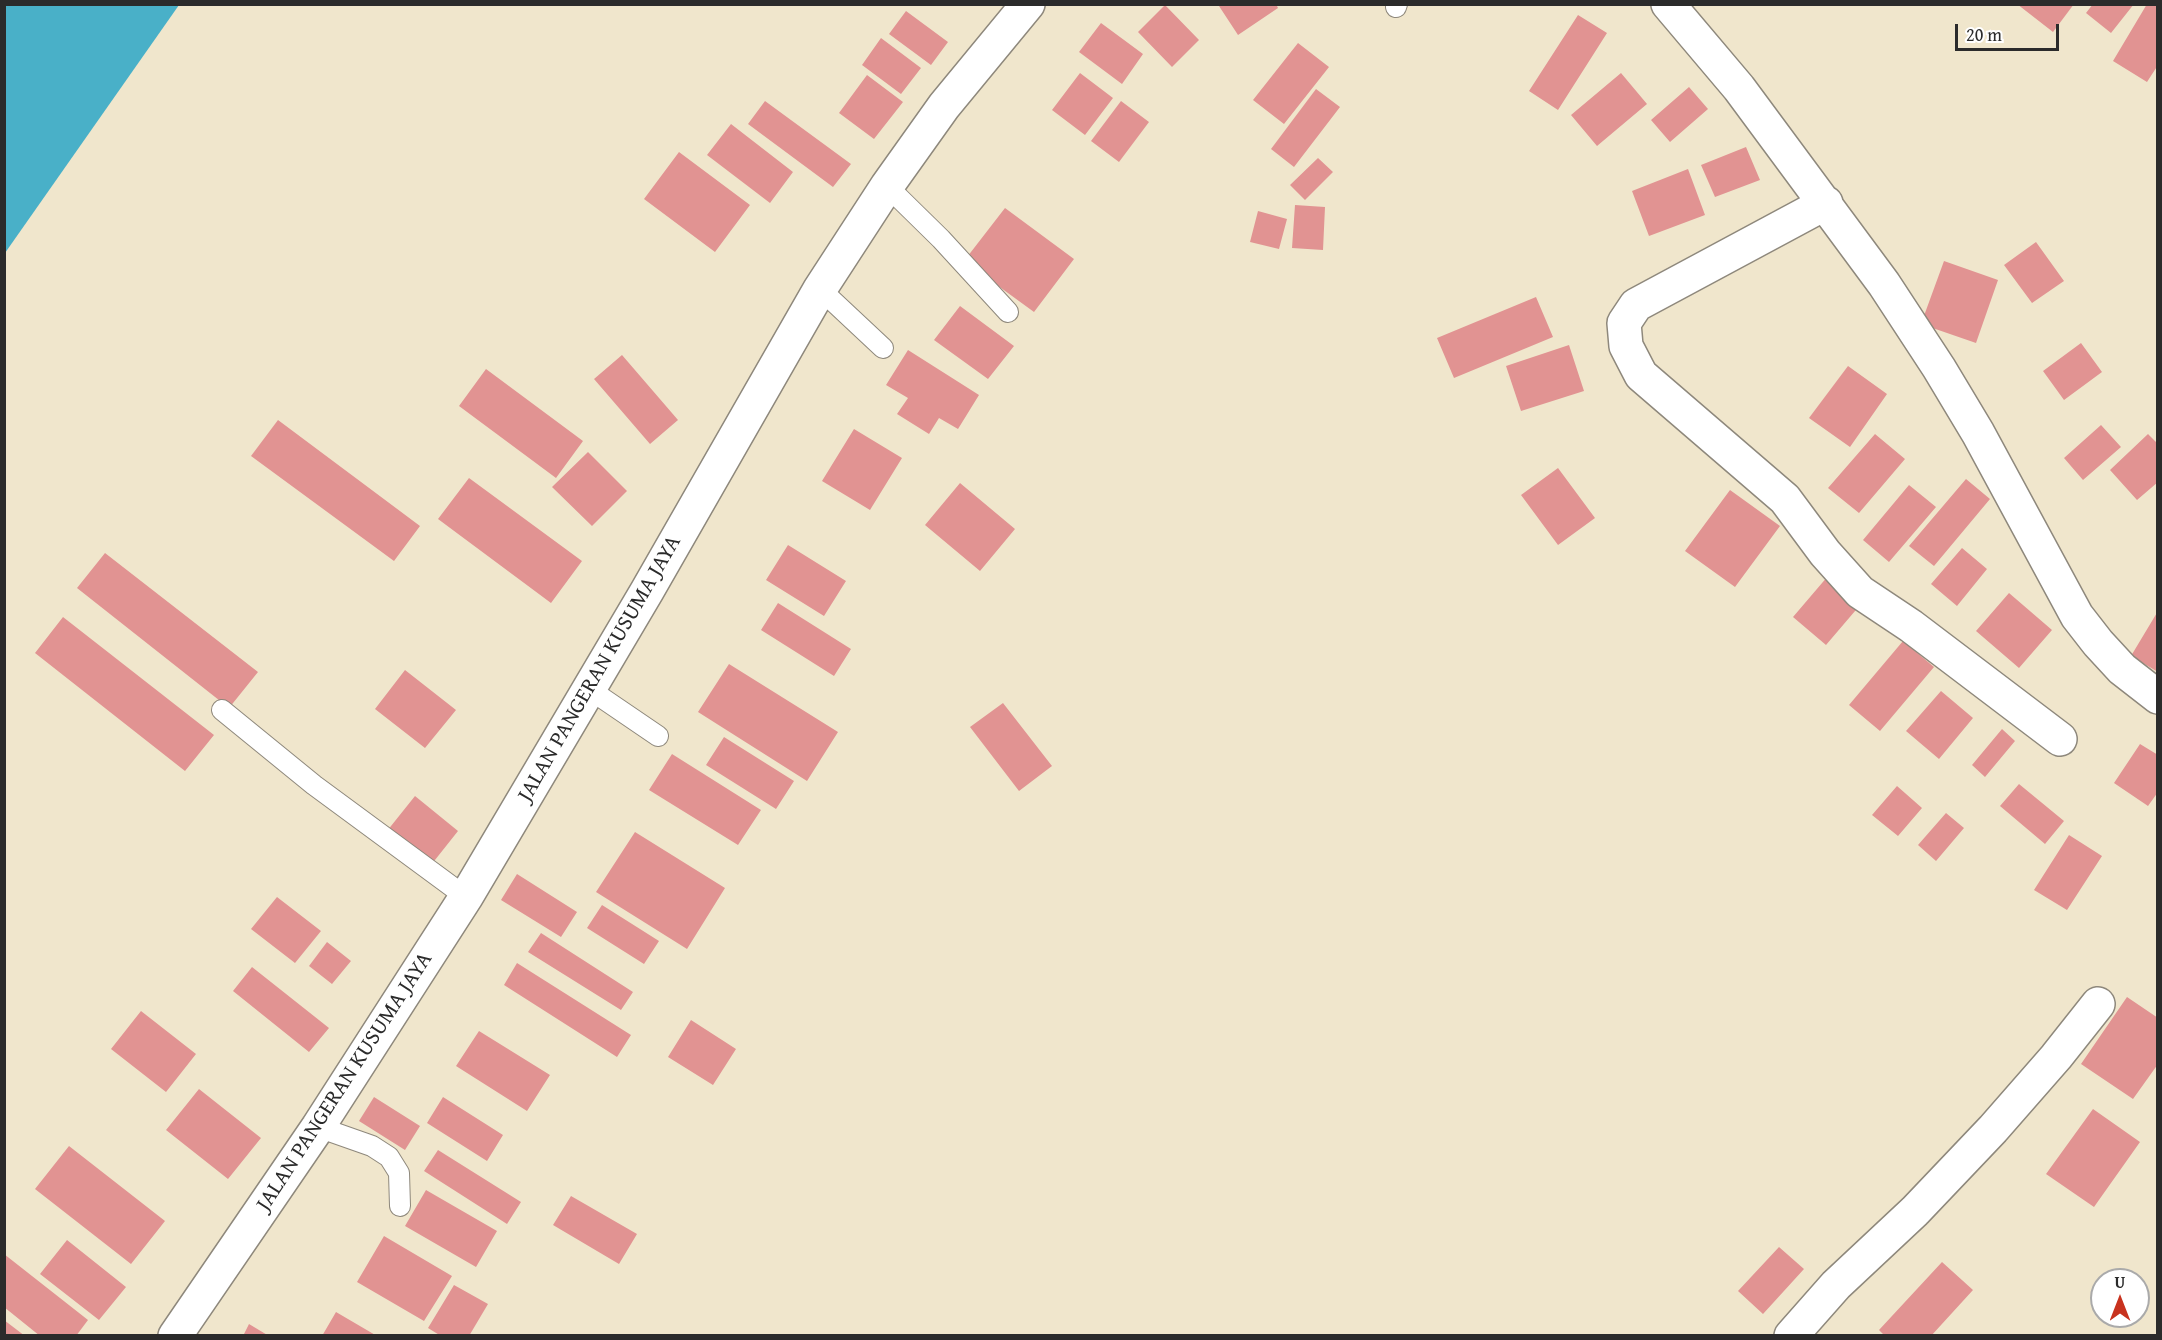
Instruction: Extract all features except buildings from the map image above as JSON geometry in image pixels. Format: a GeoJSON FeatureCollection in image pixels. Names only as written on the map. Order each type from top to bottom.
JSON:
{"type":"FeatureCollection","features":[{"type":"Feature","properties":{"kind":"street","name":"JALAN PANGERAN KUSUMA JAYA"},"geometry":{"type":"LineString","coordinates":[[175,1335],[318,1127],[466,897],[820,289],[887,186],[944,106],[1028,4]]}},
{"type":"Feature","properties":{"kind":"street"},"geometry":{"type":"LineString","coordinates":[[1668,4],[1739,88],[1884,284],[1939,368],[2014,497],[2077,616],[2122,669],[2157,697]]}},
{"type":"Feature","properties":{"kind":"street"},"geometry":{"type":"LineString","coordinates":[[1826,203],[1636,305],[1624,322],[1626,346],[1641,375],[1785,499],[1825,553],[1860,592],[1911,626],[2060,739]]}},
{"type":"Feature","properties":{"kind":"street"},"geometry":{"type":"LineString","coordinates":[[1791,1335],[1836,1285],[1915,1211],[1993,1129],[2056,1057],[2098,1004]]}},
{"type":"Feature","properties":{"kind":"lane"},"geometry":{"type":"LineString","coordinates":[[887,186],[941,239],[1008,312]]}},
{"type":"Feature","properties":{"kind":"lane"},"geometry":{"type":"LineString","coordinates":[[820,289],[883,348]]}},
{"type":"Feature","properties":{"kind":"lane"},"geometry":{"type":"LineString","coordinates":[[589,689],[658,736]]}},
{"type":"Feature","properties":{"kind":"lane"},"geometry":{"type":"LineString","coordinates":[[222,710],[314,785],[466,897]]}},
{"type":"Feature","properties":{"kind":"lane"},"geometry":{"type":"LineString","coordinates":[[318,1127],[372,1146],[389,1156],[399,1173],[400,1206]]}},
{"type":"Feature","properties":{"kind":"water"},"geometry":{"type":"Polygon","coordinates":[[[4,5],[179,5],[5,253],[4,5]]]}}]}
